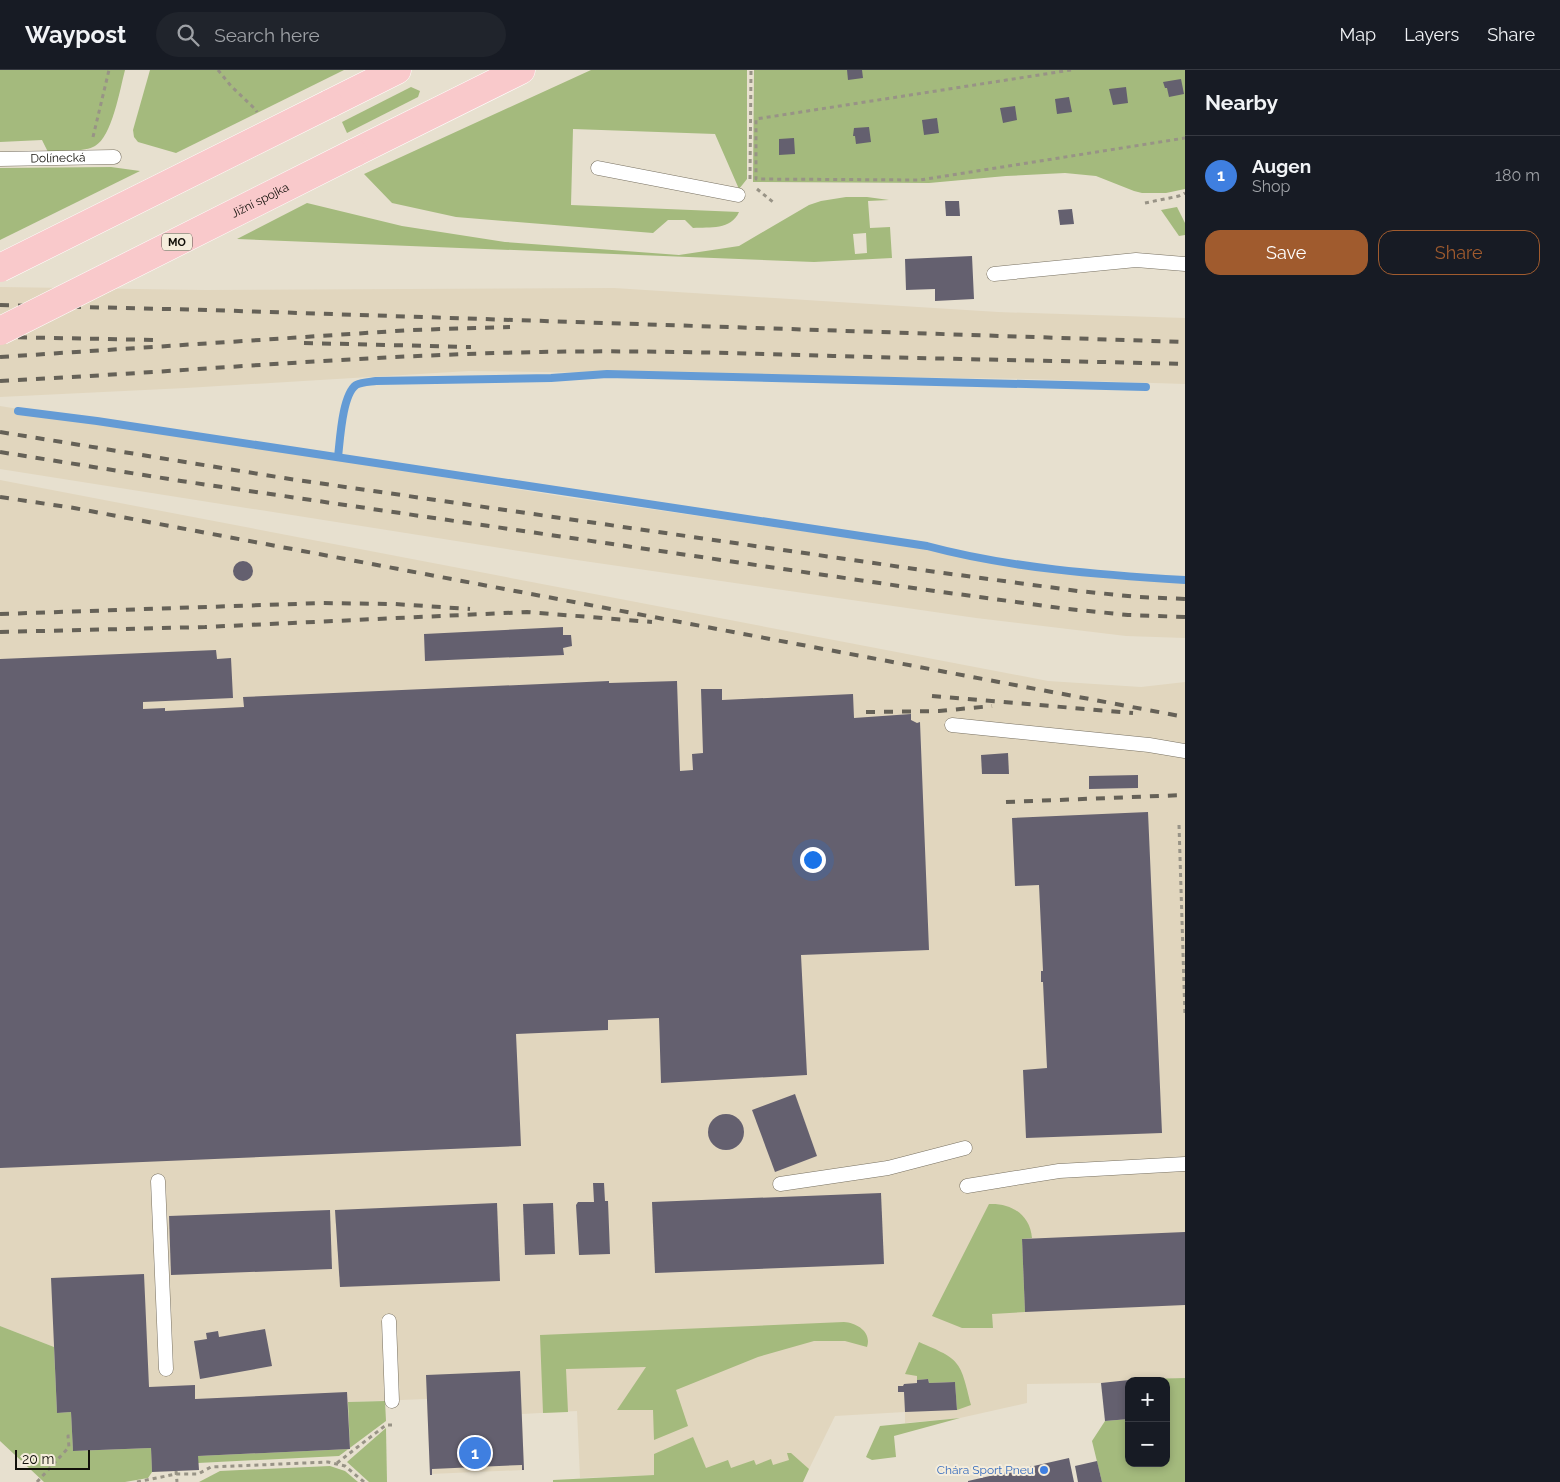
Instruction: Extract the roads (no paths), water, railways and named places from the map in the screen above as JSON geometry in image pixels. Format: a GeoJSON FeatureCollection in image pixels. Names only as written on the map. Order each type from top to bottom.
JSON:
{"type":"FeatureCollection","features":[{"type":"Feature","properties":{"kind":"highway"},"geometry":{"type":"LineString","coordinates":[[0,268],[396,70]]}},
{"type":"Feature","properties":{"kind":"highway","name":"Jižní spojka"},"geometry":{"type":"LineString","coordinates":[[0,331],[521,70]]}},
{"type":"Feature","properties":{"kind":"lane","name":"Dolínecká"},"geometry":{"type":"LineString","coordinates":[[0,159],[114,157]]}},
{"type":"Feature","properties":{"kind":"lane"},"geometry":{"type":"LineString","coordinates":[[598,168],[738,195]]}},
{"type":"Feature","properties":{"kind":"lane"},"geometry":{"type":"LineString","coordinates":[[994,274],[1136,260],[1185,264]]}},
{"type":"Feature","properties":{"kind":"lane"},"geometry":{"type":"LineString","coordinates":[[952,725],[1149,745],[1185,751]]}},
{"type":"Feature","properties":{"kind":"lane"},"geometry":{"type":"LineString","coordinates":[[780,1184],[888,1168],[965,1148]]}},
{"type":"Feature","properties":{"kind":"lane"},"geometry":{"type":"LineString","coordinates":[[967,1186],[1060,1171],[1185,1164]]}},
{"type":"Feature","properties":{"kind":"lane"},"geometry":{"type":"LineString","coordinates":[[158,1181],[166,1369]]}},
{"type":"Feature","properties":{"kind":"lane"},"geometry":{"type":"LineString","coordinates":[[389,1321],[392,1401]]}},
{"type":"Feature","properties":{"kind":"waterway"},"geometry":{"type":"LineString","coordinates":[[338,457],[345,408],[351,390],[358,384],[376,381],[551,378],[607,374],[1146,387]]}},
{"type":"Feature","properties":{"kind":"waterway"},"geometry":{"type":"LineString","coordinates":[[18,411],[97,421],[927,546],[958,554],[1023,565],[1088,573],[1185,580]]}},
{"type":"Feature","properties":{"kind":"railway"},"geometry":{"type":"LineString","coordinates":[[0,305],[1185,342]]}},
{"type":"Feature","properties":{"kind":"railway"},"geometry":{"type":"LineString","coordinates":[[0,357],[411,330],[510,327]]}},
{"type":"Feature","properties":{"kind":"railway"},"geometry":{"type":"LineString","coordinates":[[0,337],[159,340]]}},
{"type":"Feature","properties":{"kind":"railway"},"geometry":{"type":"LineString","coordinates":[[304,343],[471,347]]}},
{"type":"Feature","properties":{"kind":"railway"},"geometry":{"type":"LineString","coordinates":[[0,381],[338,360],[541,352],[687,352],[1185,364]]}},
{"type":"Feature","properties":{"kind":"railway"},"geometry":{"type":"LineString","coordinates":[[0,432],[290,479],[929,571],[1078,591],[1138,597],[1185,599]]}},
{"type":"Feature","properties":{"kind":"railway"},"geometry":{"type":"LineString","coordinates":[[0,452],[181,481],[920,589],[1068,609],[1128,615],[1185,617]]}},
{"type":"Feature","properties":{"kind":"railway"},"geometry":{"type":"LineString","coordinates":[[0,497],[74,508],[1185,717]]}},
{"type":"Feature","properties":{"kind":"railway"},"geometry":{"type":"LineString","coordinates":[[0,614],[323,603],[395,604],[470,609]]}},
{"type":"Feature","properties":{"kind":"railway"},"geometry":{"type":"LineString","coordinates":[[0,632],[205,627],[527,612],[652,622]]}},
{"type":"Feature","properties":{"kind":"railway"},"geometry":{"type":"LineString","coordinates":[[932,696],[1133,713]]}},
{"type":"Feature","properties":{"kind":"railway"},"geometry":{"type":"LineString","coordinates":[[866,712],[939,711],[992,706]]}},
{"type":"Feature","properties":{"kind":"railway"},"geometry":{"type":"LineString","coordinates":[[1006,802],[1185,795]]}},
{"type":"Feature","properties":{"kind":"place","name":"Augen"},"geometry":{"type":"Point","coordinates":[475,1453]}},
{"type":"Feature","properties":{"kind":"place","name":"Chára Sport Pneu"},"geometry":{"type":"Point","coordinates":[1044,1470]}}]}
